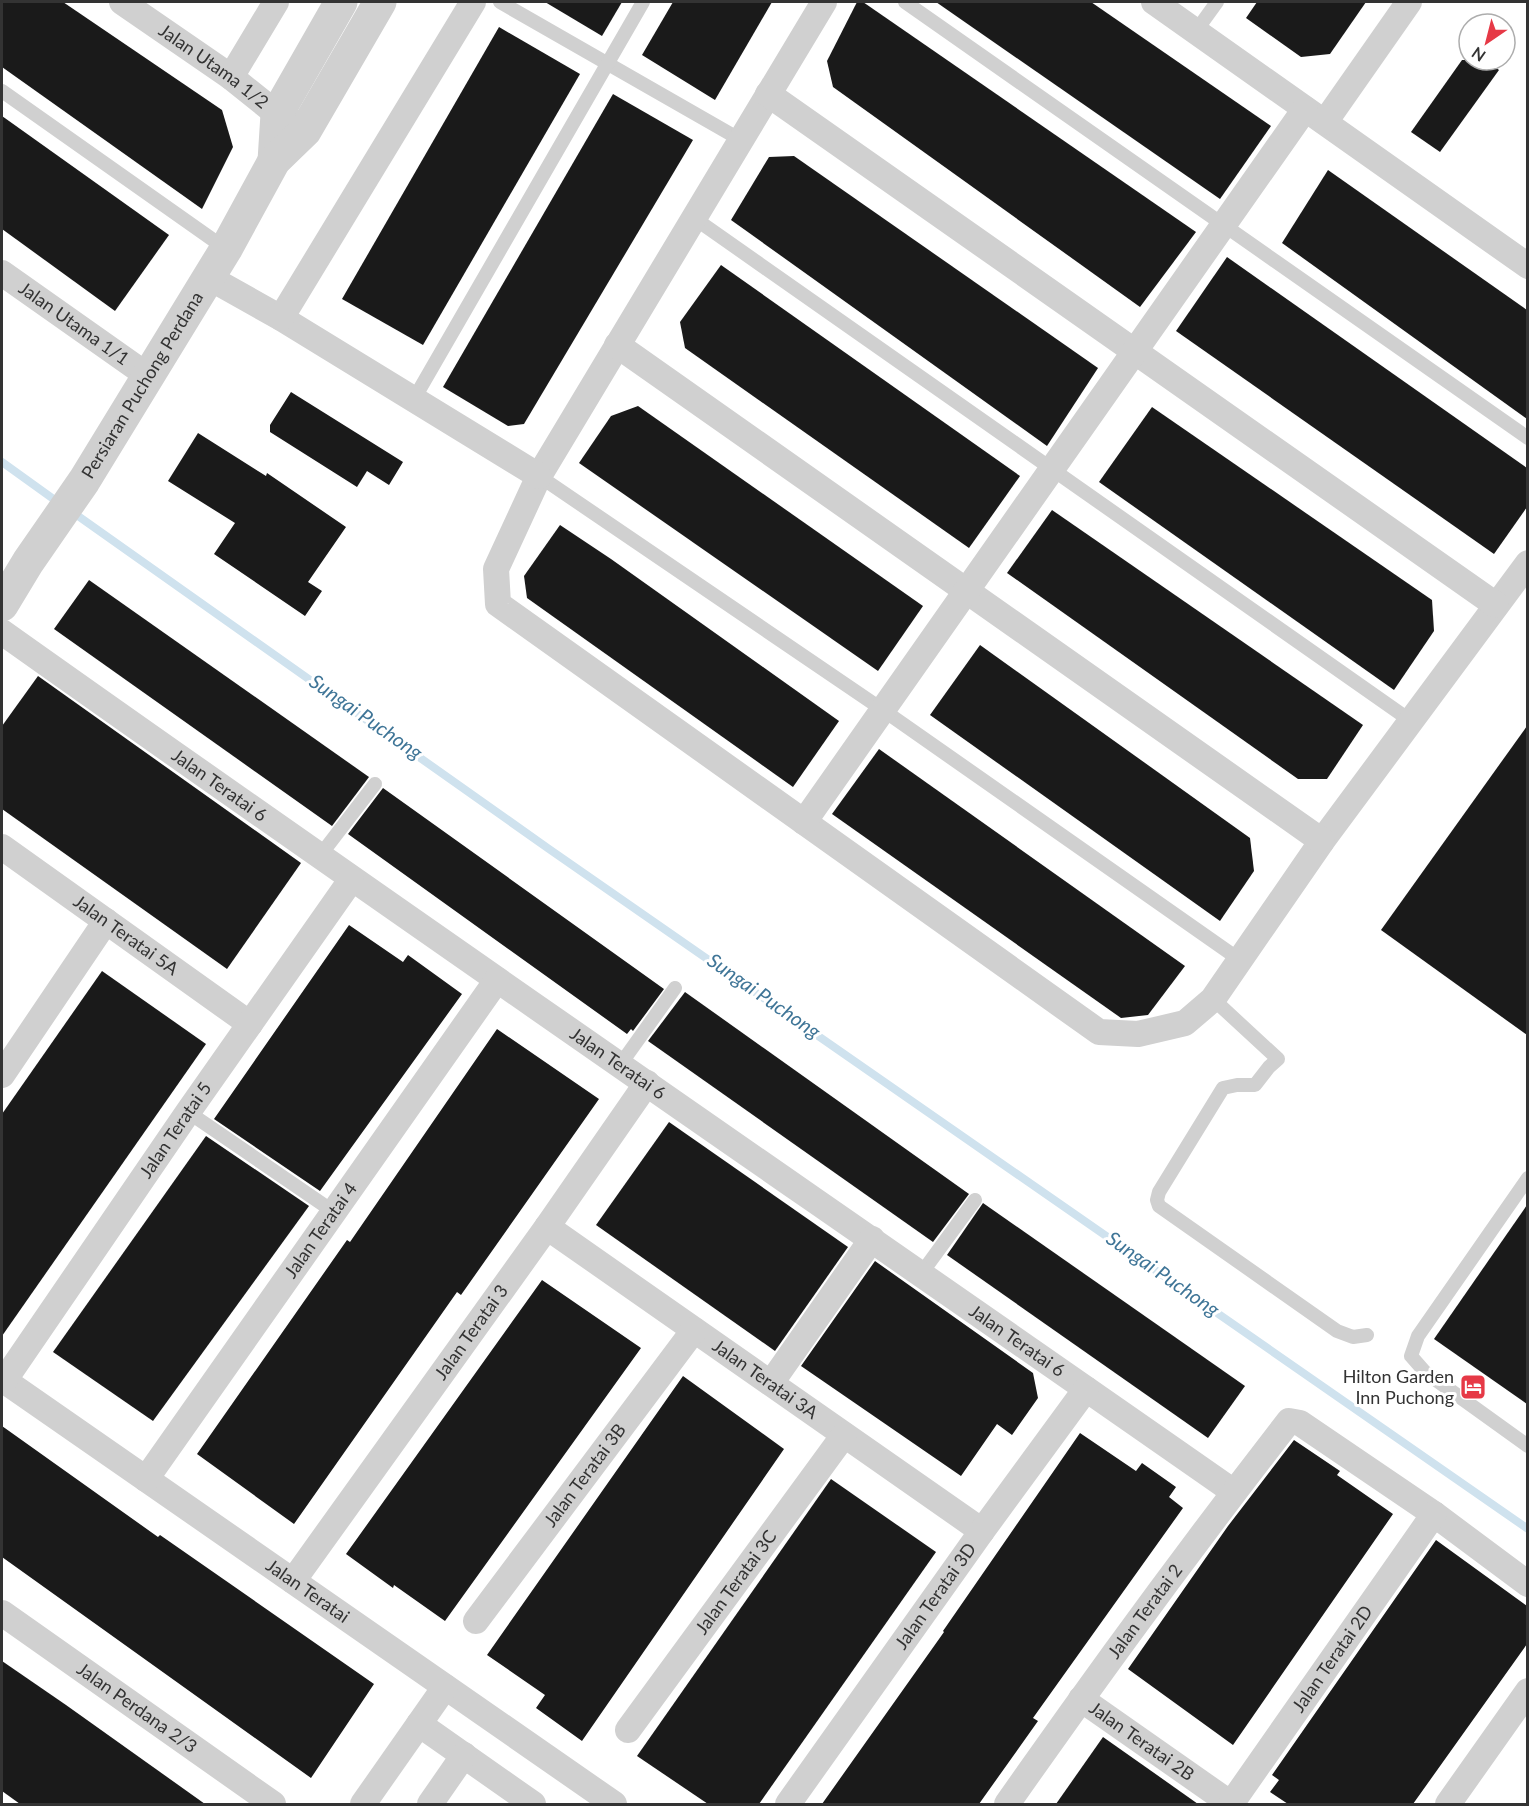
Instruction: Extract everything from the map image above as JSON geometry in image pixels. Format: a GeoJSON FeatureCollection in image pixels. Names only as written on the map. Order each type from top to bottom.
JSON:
{"type":"FeatureCollection","features":[{"type":"Feature","properties":{"kind":"street","name":"Jalan Utama 1/2"},"geometry":{"type":"LineString","coordinates":[[122,2],[231,77],[277,114],[305,131]]}},
{"type":"Feature","properties":{"kind":"street"},"geometry":{"type":"LineString","coordinates":[[231,77],[276,2]]}},
{"type":"Feature","properties":{"kind":"street","name":"Persiaran Puchong Perdana"},"geometry":{"type":"LineString","coordinates":[[274,161],[277,114],[341,2]]}},
{"type":"Feature","properties":{"kind":"street","name":"Persiaran Puchong Perdana"},"geometry":{"type":"LineString","coordinates":[[2,605],[28,562],[84,481],[226,249],[274,161],[305,131],[380,2]]}},
{"type":"Feature","properties":{"kind":"street"},"geometry":{"type":"LineString","coordinates":[[281,318],[472,2]]}},
{"type":"Feature","properties":{"kind":"street"},"geometry":{"type":"LineString","coordinates":[[824,2],[539,476],[496,569],[498,604],[1099,1032],[1138,1034],[1185,1023],[1213,999],[1322,841],[1527,563]]}},
{"type":"Feature","properties":{"kind":"street"},"geometry":{"type":"LineString","coordinates":[[1154,2],[1527,266]]}},
{"type":"Feature","properties":{"kind":"street"},"geometry":{"type":"LineString","coordinates":[[804,822],[1223,225],[1409,2]]}},
{"type":"Feature","properties":{"kind":"street"},"geometry":{"type":"LineString","coordinates":[[768,94],[1496,605]]}},
{"type":"Feature","properties":{"kind":"street","name":"Jalan Utama 1/1"},"geometry":{"type":"LineString","coordinates":[[2,273],[148,376]]}},
{"type":"Feature","properties":{"kind":"street"},"geometry":{"type":"LineString","coordinates":[[208,277],[281,318],[539,476]]}},
{"type":"Feature","properties":{"kind":"street"},"geometry":{"type":"LineString","coordinates":[[617,345],[1322,841]]}},
{"type":"Feature","properties":{"kind":"street","name":"Jalan Teratai 6"},"geometry":{"type":"LineString","coordinates":[[2,632],[351,880],[1234,1492]]}},
{"type":"Feature","properties":{"kind":"street","name":"Jalan Teratai 5A"},"geometry":{"type":"LineString","coordinates":[[2,848],[250,1023]]}},
{"type":"Feature","properties":{"kind":"street","name":"Jalan Teratai 5"},"geometry":{"type":"LineString","coordinates":[[3,1380],[351,880]]}},
{"type":"Feature","properties":{"kind":"street"},"geometry":{"type":"LineString","coordinates":[[2,1075],[105,921]]}},
{"type":"Feature","properties":{"kind":"street","name":"Jalan Teratai 4"},"geometry":{"type":"LineString","coordinates":[[146,1479],[497,980]]}},
{"type":"Feature","properties":{"kind":"street","name":"Jalan Teratai 3"},"geometry":{"type":"LineString","coordinates":[[293,1581],[547,1227],[647,1083]]}},
{"type":"Feature","properties":{"kind":"street","name":"Jalan Teratai 3A"},"geometry":{"type":"LineString","coordinates":[[547,1227],[982,1531]]}},
{"type":"Feature","properties":{"kind":"street"},"geometry":{"type":"LineString","coordinates":[[771,1383],[872,1239]]}},
{"type":"Feature","properties":{"kind":"street","name":"Jalan Teratai 3B"},"geometry":{"type":"LineString","coordinates":[[476,1621],[694,1330]]}},
{"type":"Feature","properties":{"kind":"street","name":"Jalan Teratai"},"geometry":{"type":"LineString","coordinates":[[3,1380],[614,1804]]}},
{"type":"Feature","properties":{"kind":"street","name":"Jalan Teratai 3D"},"geometry":{"type":"LineString","coordinates":[[788,1804],[1086,1389]]}},
{"type":"Feature","properties":{"kind":"street","name":"Jalan Teratai 2"},"geometry":{"type":"LineString","coordinates":[[1007,1804],[1081,1699],[1289,1420],[1300,1423],[1434,1514]]}},
{"type":"Feature","properties":{"kind":"street","name":"Jalan Teratai 3C"},"geometry":{"type":"LineString","coordinates":[[628,1730],[844,1434]]}},
{"type":"Feature","properties":{"kind":"street"},"geometry":{"type":"LineString","coordinates":[[1434,1514],[1527,1584]]}},
{"type":"Feature","properties":{"kind":"street","name":"Jalan Teratai 2D"},"geometry":{"type":"LineString","coordinates":[[1231,1804],[1434,1514]]}},
{"type":"Feature","properties":{"kind":"street","name":"Jalan Perdana 2/3"},"geometry":{"type":"LineString","coordinates":[[2,1613],[273,1804]]}},
{"type":"Feature","properties":{"kind":"street"},"geometry":{"type":"LineString","coordinates":[[363,1804],[445,1687]]}},
{"type":"Feature","properties":{"kind":"street"},"geometry":{"type":"LineString","coordinates":[[1448,1804],[1527,1691]]}},
{"type":"Feature","properties":{"kind":"street","name":"Jalan Teratai 2B"},"geometry":{"type":"LineString","coordinates":[[1081,1699],[1231,1804]]}},
{"type":"Feature","properties":{"kind":"street"},"geometry":{"type":"LineString","coordinates":[[419,1724],[533,1804]]}},
{"type":"Feature","properties":{"kind":"street"},"geometry":{"type":"LineString","coordinates":[[430,1804],[464,1755]]}},
{"type":"Feature","properties":{"kind":"lane"},"geometry":{"type":"LineString","coordinates":[[500,2],[741,140]]}},
{"type":"Feature","properties":{"kind":"lane"},"geometry":{"type":"LineString","coordinates":[[414,399],[643,2]]}},
{"type":"Feature","properties":{"kind":"lane"},"geometry":{"type":"LineString","coordinates":[[905,2],[1527,438]]}},
{"type":"Feature","properties":{"kind":"lane"},"geometry":{"type":"LineString","coordinates":[[1196,32],[1217,2]]}},
{"type":"Feature","properties":{"kind":"lane"},"geometry":{"type":"LineString","coordinates":[[2,91],[226,249]]}},
{"type":"Feature","properties":{"kind":"lane"},"geometry":{"type":"LineString","coordinates":[[694,218],[1411,721]]}},
{"type":"Feature","properties":{"kind":"lane"},"geometry":{"type":"LineString","coordinates":[[539,476],[883,710],[1240,960]]}},
{"type":"Feature","properties":{"kind":"lane"},"geometry":{"type":"LineString","coordinates":[[320,857],[375,784]]}},
{"type":"Feature","properties":{"kind":"lane"},"geometry":{"type":"LineString","coordinates":[[620,1065],[675,987]]}},
{"type":"Feature","properties":{"kind":"lane"},"geometry":{"type":"LineString","coordinates":[[1213,999],[1278,1059],[1255,1085],[1223,1088],[1159,1192],[1157,1200],[1159,1206],[1337,1331],[1353,1337],[1367,1335]]}},
{"type":"Feature","properties":{"kind":"lane"},"geometry":{"type":"LineString","coordinates":[[188,1112],[334,1212]]}},
{"type":"Feature","properties":{"kind":"lane"},"geometry":{"type":"LineString","coordinates":[[1527,1178],[1418,1336],[1411,1356],[1425,1372],[1527,1446]]}},
{"type":"Feature","properties":{"kind":"lane"},"geometry":{"type":"LineString","coordinates":[[921,1274],[975,1200]]}},
{"type":"Feature","properties":{"kind":"building"},"geometry":{"type":"Polygon","coordinates":[[[2,2],[63,2],[222,110],[233,147],[202,209],[2,67],[2,2]]]}},
{"type":"Feature","properties":{"kind":"building"},"geometry":{"type":"Polygon","coordinates":[[[545,2],[622,2],[602,36],[545,2]]]}},
{"type":"Feature","properties":{"kind":"building"},"geometry":{"type":"Polygon","coordinates":[[[673,2],[772,2],[715,100],[642,55],[673,2]]]}},
{"type":"Feature","properties":{"kind":"building"},"geometry":{"type":"Polygon","coordinates":[[[857,2],[863,2],[1196,232],[1140,307],[833,87],[827,61],[857,2]]]}},
{"type":"Feature","properties":{"kind":"building"},"geometry":{"type":"Polygon","coordinates":[[[936,2],[1091,2],[1271,126],[1220,199],[936,2]]]}},
{"type":"Feature","properties":{"kind":"building"},"geometry":{"type":"Polygon","coordinates":[[[1257,2],[1366,2],[1330,54],[1301,57],[1246,18],[1257,2]]]}},
{"type":"Feature","properties":{"kind":"building"},"geometry":{"type":"Polygon","coordinates":[[[499,27],[580,74],[423,345],[342,299],[499,27]]]}},
{"type":"Feature","properties":{"kind":"building"},"geometry":{"type":"Polygon","coordinates":[[[1457,67],[1457,72],[1498,72],[1440,152],[1411,132],[1457,67]]]}},
{"type":"Feature","properties":{"kind":"building"},"geometry":{"type":"Polygon","coordinates":[[[613,94],[693,140],[524,424],[508,426],[443,387],[613,94]]]}},
{"type":"Feature","properties":{"kind":"building"},"geometry":{"type":"Polygon","coordinates":[[[2,116],[169,235],[115,311],[2,229],[2,116]]]}},
{"type":"Feature","properties":{"kind":"building"},"geometry":{"type":"Polygon","coordinates":[[[794,156],[1098,368],[1047,446],[731,220],[769,157],[794,156]]]}},
{"type":"Feature","properties":{"kind":"building"},"geometry":{"type":"Polygon","coordinates":[[[1328,170],[1527,310],[1527,419],[1282,243],[1328,170]]]}},
{"type":"Feature","properties":{"kind":"building"},"geometry":{"type":"Polygon","coordinates":[[[1227,257],[1527,468],[1527,507],[1494,554],[1176,331],[1227,257]]]}},
{"type":"Feature","properties":{"kind":"building"},"geometry":{"type":"Polygon","coordinates":[[[721,265],[1020,476],[969,548],[685,348],[680,322],[721,265]]]}},
{"type":"Feature","properties":{"kind":"building"},"geometry":{"type":"Polygon","coordinates":[[[291,392],[403,462],[389,485],[367,471],[357,487],[270,432],[270,425],[291,392]]]}},
{"type":"Feature","properties":{"kind":"building"},"geometry":{"type":"Polygon","coordinates":[[[638,406],[923,606],[878,671],[579,463],[611,416],[638,406]]]}},
{"type":"Feature","properties":{"kind":"building"},"geometry":{"type":"Polygon","coordinates":[[[1152,407],[1432,600],[1434,631],[1394,690],[1099,482],[1152,407]]]}},
{"type":"Feature","properties":{"kind":"building"},"geometry":{"type":"Polygon","coordinates":[[[198,433],[266,476],[267,473],[346,527],[308,582],[322,591],[305,616],[214,554],[235,523],[168,481],[198,433]]]}},
{"type":"Feature","properties":{"kind":"building"},"geometry":{"type":"Polygon","coordinates":[[[1052,510],[1363,725],[1327,779],[1298,779],[1007,573],[1052,510]]]}},
{"type":"Feature","properties":{"kind":"building"},"geometry":{"type":"Polygon","coordinates":[[[560,525],[839,721],[793,787],[527,598],[524,576],[560,525]]]}},
{"type":"Feature","properties":{"kind":"building"},"geometry":{"type":"Polygon","coordinates":[[[89,580],[369,777],[332,826],[54,629],[89,580]]]}},
{"type":"Feature","properties":{"kind":"building"},"geometry":{"type":"Polygon","coordinates":[[[980,645],[1250,838],[1254,871],[1220,921],[930,715],[980,645]]]}},
{"type":"Feature","properties":{"kind":"building"},"geometry":{"type":"Polygon","coordinates":[[[38,676],[301,863],[227,969],[2,809],[2,726],[38,676]]]}},
{"type":"Feature","properties":{"kind":"building"},"geometry":{"type":"Polygon","coordinates":[[[1527,726],[1527,1035],[1381,930],[1527,726]]]}},
{"type":"Feature","properties":{"kind":"building"},"geometry":{"type":"Polygon","coordinates":[[[879,749],[1185,966],[1148,1015],[1121,1018],[832,814],[879,749]]]}},
{"type":"Feature","properties":{"kind":"building"},"geometry":{"type":"Polygon","coordinates":[[[383,788],[664,989],[633,1031],[631,1029],[627,1034],[348,834],[383,788]]]}},
{"type":"Feature","properties":{"kind":"building"},"geometry":{"type":"Polygon","coordinates":[[[349,925],[403,962],[408,955],[462,994],[320,1191],[214,1119],[349,925]]]}},
{"type":"Feature","properties":{"kind":"building"},"geometry":{"type":"Polygon","coordinates":[[[102,971],[206,1044],[2,1336],[2,1114],[102,971]]]}},
{"type":"Feature","properties":{"kind":"building"},"geometry":{"type":"Polygon","coordinates":[[[685,992],[969,1194],[933,1242],[648,1041],[685,992]]]}},
{"type":"Feature","properties":{"kind":"building"},"geometry":{"type":"Polygon","coordinates":[[[497,1029],[599,1099],[461,1295],[457,1292],[294,1524],[197,1454],[347,1240],[350,1242],[497,1029]]]}},
{"type":"Feature","properties":{"kind":"building"},"geometry":{"type":"Polygon","coordinates":[[[669,1122],[848,1247],[775,1351],[596,1225],[669,1122]]]}},
{"type":"Feature","properties":{"kind":"building"},"geometry":{"type":"Polygon","coordinates":[[[206,1136],[309,1206],[153,1421],[53,1352],[206,1136]]]}},
{"type":"Feature","properties":{"kind":"building"},"geometry":{"type":"Polygon","coordinates":[[[983,1203],[1245,1386],[1208,1438],[947,1255],[983,1203]]]}},
{"type":"Feature","properties":{"kind":"building"},"geometry":{"type":"Polygon","coordinates":[[[1527,1205],[1527,1404],[1434,1339],[1527,1205]]]}},
{"type":"Feature","properties":{"kind":"building"},"geometry":{"type":"Polygon","coordinates":[[[875,1261],[1033,1373],[1038,1398],[1012,1435],[997,1424],[961,1476],[801,1366],[875,1261]]]}},
{"type":"Feature","properties":{"kind":"building"},"geometry":{"type":"Polygon","coordinates":[[[542,1280],[641,1348],[445,1621],[394,1585],[393,1588],[346,1554],[542,1280]]]}},
{"type":"Feature","properties":{"kind":"building"},"geometry":{"type":"Polygon","coordinates":[[[683,1376],[784,1449],[582,1741],[536,1708],[545,1695],[487,1655],[683,1376]]]}},
{"type":"Feature","properties":{"kind":"building"},"geometry":{"type":"Polygon","coordinates":[[[2,1426],[158,1537],[160,1535],[374,1684],[311,1778],[2,1557],[2,1426]]]}},
{"type":"Feature","properties":{"kind":"building"},"geometry":{"type":"Polygon","coordinates":[[[1080,1433],[1136,1471],[1142,1463],[1176,1487],[1169,1497],[1183,1508],[1033,1718],[1038,1721],[979,1804],[822,1804],[944,1632],[1080,1433]]]}},
{"type":"Feature","properties":{"kind":"building"},"geometry":{"type":"Polygon","coordinates":[[[1294,1440],[1340,1471],[1337,1475],[1393,1514],[1233,1745],[1128,1669],[1228,1526],[1294,1440]]]}},
{"type":"Feature","properties":{"kind":"building"},"geometry":{"type":"Polygon","coordinates":[[[831,1479],[936,1552],[759,1804],[708,1804],[637,1756],[831,1479]]]}},
{"type":"Feature","properties":{"kind":"building"},"geometry":{"type":"Polygon","coordinates":[[[1436,1540],[1527,1606],[1527,1644],[1413,1804],[1288,1804],[1270,1792],[1279,1780],[1272,1775],[1436,1540]]]}},
{"type":"Feature","properties":{"kind":"building"},"geometry":{"type":"Polygon","coordinates":[[[2,1661],[205,1804],[20,1804],[2,1791],[2,1661]]]}},
{"type":"Feature","properties":{"kind":"building"},"geometry":{"type":"Polygon","coordinates":[[[1103,1737],[1157,1775],[1198,1804],[1056,1804],[1103,1737]]]}},
{"type":"Feature","properties":{"kind":"waterway","name":"Sungai Puchong"},"geometry":{"type":"LineString","coordinates":[[2,462],[59,503]]}},
{"type":"Feature","properties":{"kind":"waterway","name":"Sungai Puchong"},"geometry":{"type":"LineString","coordinates":[[71,511],[549,849],[1528,1529]]}},
{"type":"Feature","properties":{"kind":"place","name":"Hilton Garden Inn Puchong"},"geometry":{"type":"Point","coordinates":[1473,1387]}}]}
